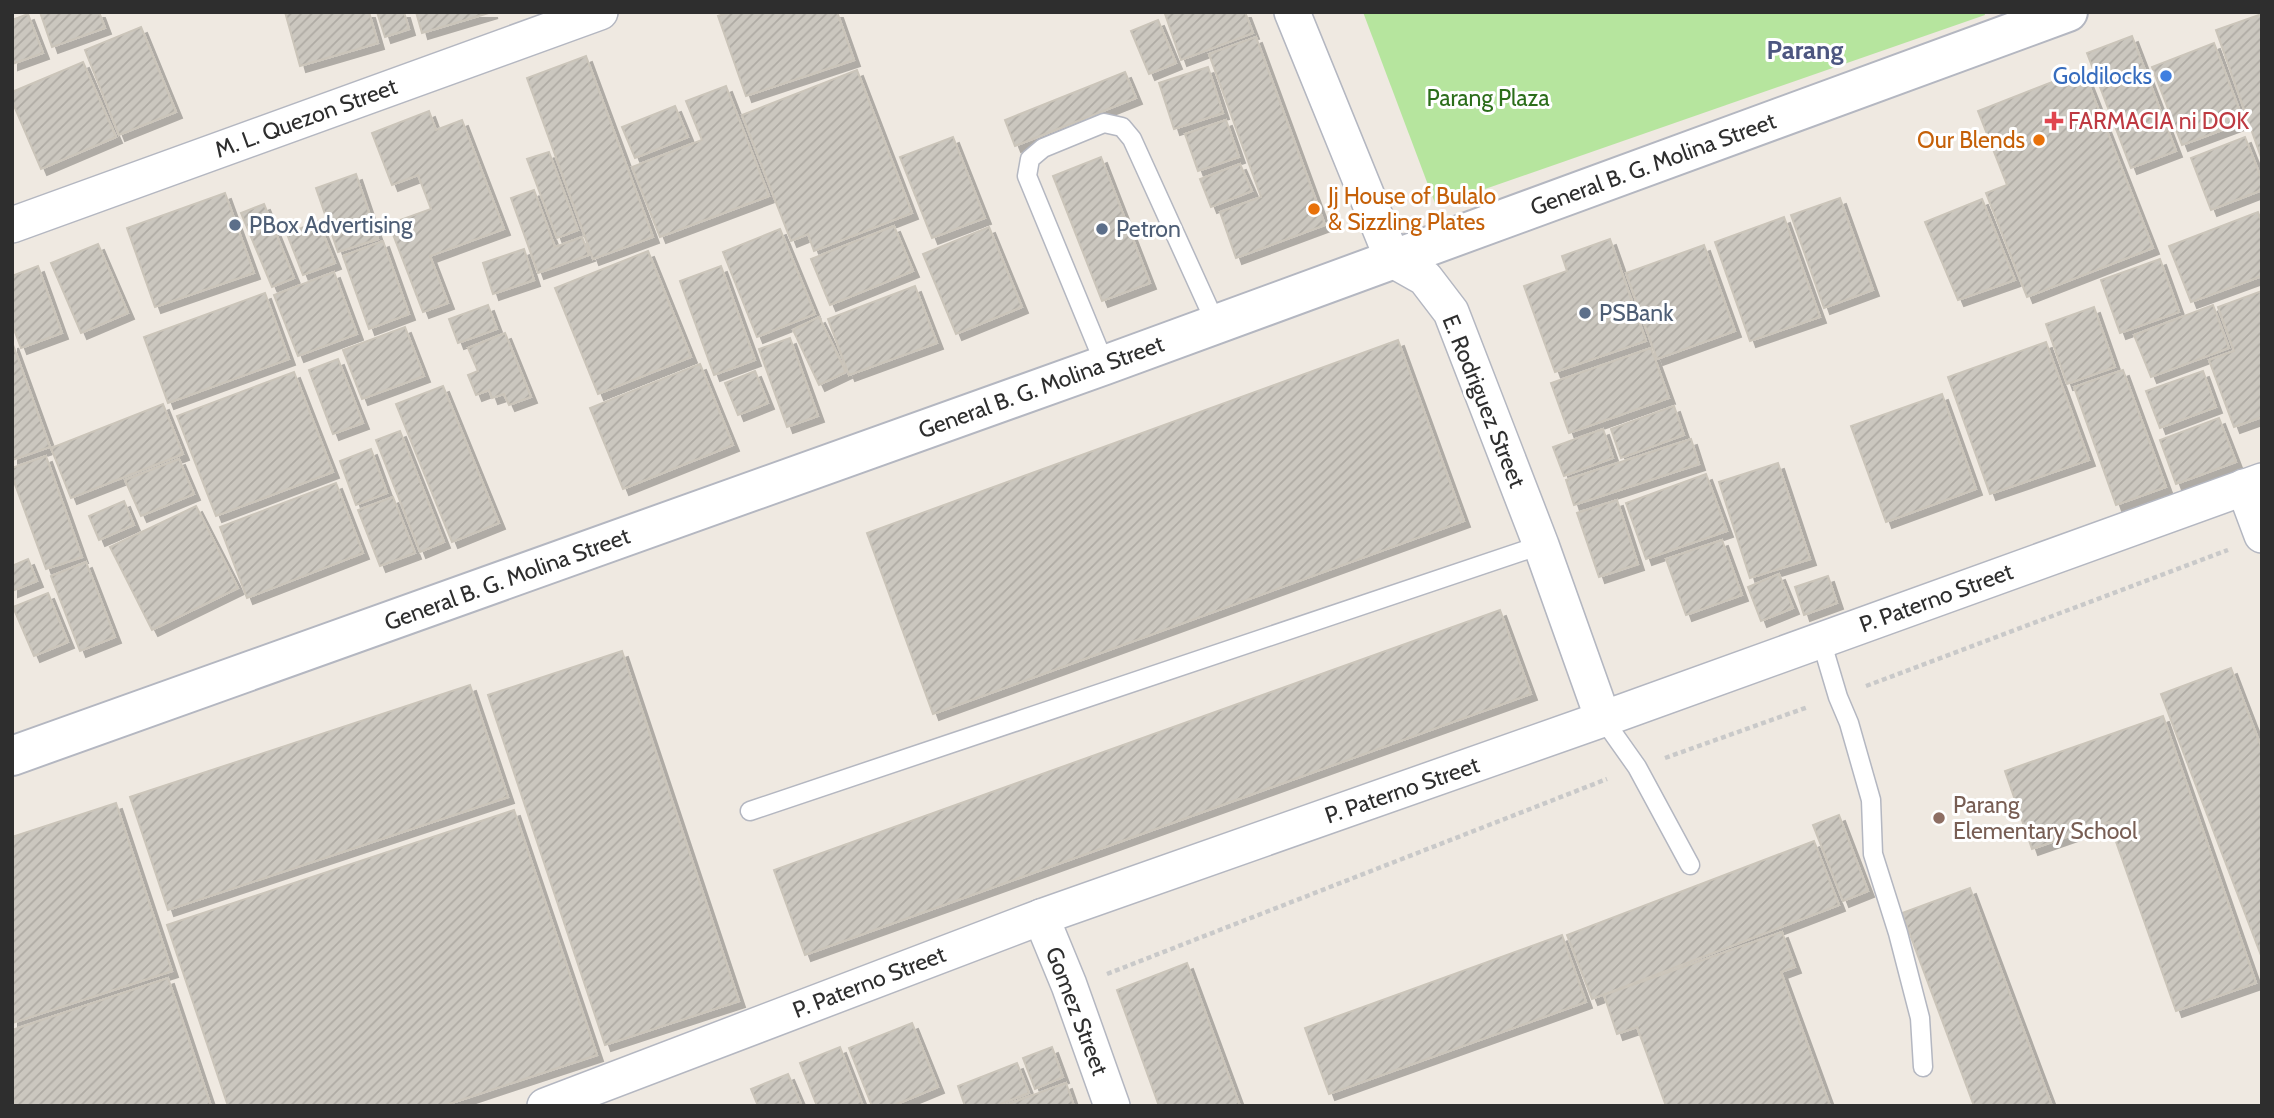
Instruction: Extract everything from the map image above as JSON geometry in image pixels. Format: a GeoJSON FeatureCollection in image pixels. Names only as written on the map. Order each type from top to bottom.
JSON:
{"type":"FeatureCollection","features":[{"type":"Feature","properties":{"kind":"street","name":"M. L. Quezon Street"},"geometry":{"type":"LineString","coordinates":[[12,225],[600,12]]}},
{"type":"Feature","properties":{"kind":"street"},"geometry":{"type":"LineString","coordinates":[[1292,12],[1394,260]]}},
{"type":"Feature","properties":{"kind":"street","name":"General B. G. Molina Street"},"geometry":{"type":"LineString","coordinates":[[12,756],[1105,365],[2068,12]]}},
{"type":"Feature","properties":{"kind":"street","name":"E. Rodriguez Street"},"geometry":{"type":"LineString","coordinates":[[1394,260],[1425,278],[1451,312],[1541,545],[1603,719]]}},
{"type":"Feature","properties":{"kind":"street"},"geometry":{"type":"LineString","coordinates":[[2253,484],[2262,536]]}},
{"type":"Feature","properties":{"kind":"street","name":"P. Paterno Street"},"geometry":{"type":"LineString","coordinates":[[545,1106],[1041,917],[1603,719],[2253,484]]}},
{"type":"Feature","properties":{"kind":"street","name":"Gomez Street"},"geometry":{"type":"LineString","coordinates":[[1041,917],[1069,985],[1112,1106]]}},
{"type":"Feature","properties":{"kind":"lane"},"geometry":{"type":"LineString","coordinates":[[1105,365],[1027,176],[1030,159],[1043,148],[1104,123],[1122,127],[1132,139],[1216,324]]}},
{"type":"Feature","properties":{"kind":"lane"},"geometry":{"type":"LineString","coordinates":[[750,811],[1541,545]]}},
{"type":"Feature","properties":{"kind":"lane"},"geometry":{"type":"LineString","coordinates":[[1821,640],[1871,800],[1873,854],[1898,933],[1920,1018],[1923,1067]]}},
{"type":"Feature","properties":{"kind":"lane","name":"E. Rodriguez Street"},"geometry":{"type":"LineString","coordinates":[[1603,719],[1637,767],[1690,865]]}},
{"type":"Feature","properties":{"kind":"green space","name":"Parang Plaza"},"geometry":{"type":"Polygon","coordinates":[[[1363,12],[1984,12],[1985,15],[1436,206],[1363,12]]]}},
{"type":"Feature","properties":{"kind":"building"},"geometry":{"type":"Polygon","coordinates":[[[40,12],[99,12],[105,28],[52,47],[40,12]]]}},
{"type":"Feature","properties":{"kind":"building"},"geometry":{"type":"Polygon","coordinates":[[[285,12],[369,12],[378,43],[300,66],[285,12]]]}},
{"type":"Feature","properties":{"kind":"building"},"geometry":{"type":"Polygon","coordinates":[[[377,12],[404,12],[409,29],[385,37],[377,12]]]}},
{"type":"Feature","properties":{"kind":"building"},"geometry":{"type":"Polygon","coordinates":[[[416,12],[492,12],[422,33],[416,12]]]}},
{"type":"Feature","properties":{"kind":"building"},"geometry":{"type":"Polygon","coordinates":[[[730,12],[837,12],[854,60],[746,96],[718,16],[730,12]]]}},
{"type":"Feature","properties":{"kind":"building"},"geometry":{"type":"Polygon","coordinates":[[[1245,12],[1253,33],[1181,60],[1165,14],[1245,12]]]}},
{"type":"Feature","properties":{"kind":"building"},"geometry":{"type":"Polygon","coordinates":[[[28,14],[43,53],[12,64],[12,20],[28,14]]]}},
{"type":"Feature","properties":{"kind":"building"},"geometry":{"type":"Polygon","coordinates":[[[2262,14],[2262,160],[2216,30],[2262,14]]]}},
{"type":"Feature","properties":{"kind":"building"},"geometry":{"type":"Polygon","coordinates":[[[1158,20],[1176,63],[1149,74],[1131,31],[1158,20]]]}},
{"type":"Feature","properties":{"kind":"building"},"geometry":{"type":"Polygon","coordinates":[[[141,27],[176,112],[119,135],[85,50],[141,27]]]}},
{"type":"Feature","properties":{"kind":"building"},"geometry":{"type":"Polygon","coordinates":[[[2132,36],[2176,151],[2131,168],[2087,53],[2132,36]]]}},
{"type":"Feature","properties":{"kind":"building"},"geometry":{"type":"Polygon","coordinates":[[[1256,37],[1325,225],[1236,258],[1220,212],[1261,197],[1209,54],[1256,37]]]}},
{"type":"Feature","properties":{"kind":"building"},"geometry":{"type":"Polygon","coordinates":[[[2214,43],[2244,122],[2182,145],[2152,67],[2214,43]]]}},
{"type":"Feature","properties":{"kind":"building"},"geometry":{"type":"Polygon","coordinates":[[[586,56],[653,237],[593,259],[527,78],[586,56]]]}},
{"type":"Feature","properties":{"kind":"building"},"geometry":{"type":"Polygon","coordinates":[[[83,62],[116,137],[41,169],[12,101],[12,92],[83,62]]]}},
{"type":"Feature","properties":{"kind":"building"},"geometry":{"type":"Polygon","coordinates":[[[1208,67],[1223,113],[1174,129],[1159,83],[1208,67]]]}},
{"type":"Feature","properties":{"kind":"building"},"geometry":{"type":"Polygon","coordinates":[[[857,70],[912,213],[814,251],[808,234],[791,241],[742,115],[857,70]]]}},
{"type":"Feature","properties":{"kind":"building"},"geometry":{"type":"Polygon","coordinates":[[[2083,70],[2153,248],[2027,297],[1986,193],[2007,185],[1978,111],[2083,70]]]}},
{"type":"Feature","properties":{"kind":"building"},"geometry":{"type":"Polygon","coordinates":[[[1125,72],[1136,98],[1015,146],[1005,120],[1125,72]]]}},
{"type":"Feature","properties":{"kind":"building"},"geometry":{"type":"Polygon","coordinates":[[[726,86],[769,196],[660,237],[632,167],[702,140],[686,101],[726,86]]]}},
{"type":"Feature","properties":{"kind":"building"},"geometry":{"type":"Polygon","coordinates":[[[675,106],[688,137],[635,158],[622,127],[675,106]]]}},
{"type":"Feature","properties":{"kind":"building"},"geometry":{"type":"Polygon","coordinates":[[[429,111],[436,130],[462,120],[504,229],[430,256],[448,303],[423,312],[389,224],[431,209],[418,175],[392,185],[372,133],[429,111]]]}},
{"type":"Feature","properties":{"kind":"building"},"geometry":{"type":"Polygon","coordinates":[[[1226,120],[1239,157],[1198,171],[1185,134],[1226,120]]]}},
{"type":"Feature","properties":{"kind":"building"},"geometry":{"type":"Polygon","coordinates":[[[953,137],[985,218],[932,238],[900,157],[953,137]]]}},
{"type":"Feature","properties":{"kind":"building"},"geometry":{"type":"Polygon","coordinates":[[[2245,137],[2262,180],[2262,190],[2211,210],[2191,158],[2245,137]]]}},
{"type":"Feature","properties":{"kind":"building"},"geometry":{"type":"Polygon","coordinates":[[[549,152],[578,230],[557,238],[527,159],[549,152]]]}},
{"type":"Feature","properties":{"kind":"building","name":"Petron"},"geometry":{"type":"Polygon","coordinates":[[[1101,157],[1150,283],[1102,301],[1053,176],[1101,157]]]}},
{"type":"Feature","properties":{"kind":"building"},"geometry":{"type":"Polygon","coordinates":[[[1240,164],[1252,191],[1211,207],[1200,179],[1240,164]]]}},
{"type":"Feature","properties":{"kind":"building"},"geometry":{"type":"Polygon","coordinates":[[[356,174],[378,239],[338,252],[316,188],[356,174]]]}},
{"type":"Feature","properties":{"kind":"building"},"geometry":{"type":"Polygon","coordinates":[[[534,190],[555,247],[582,237],[589,255],[538,273],[511,198],[534,190]]]}},
{"type":"Feature","properties":{"kind":"building"},"geometry":{"type":"Polygon","coordinates":[[[225,193],[254,273],[155,307],[127,228],[225,193]]]}},
{"type":"Feature","properties":{"kind":"building"},"geometry":{"type":"Polygon","coordinates":[[[1840,198],[1873,290],[1824,308],[1791,215],[1840,198]]]}},
{"type":"Feature","properties":{"kind":"building"},"geometry":{"type":"Polygon","coordinates":[[[1982,199],[2015,280],[1958,300],[1925,222],[1982,199]]]}},
{"type":"Feature","properties":{"kind":"building"},"geometry":{"type":"Polygon","coordinates":[[[264,204],[294,278],[272,287],[241,213],[264,204]]]}},
{"type":"Feature","properties":{"kind":"building"},"geometry":{"type":"Polygon","coordinates":[[[2258,212],[2262,223],[2262,276],[2191,302],[2169,246],[2258,212]]]}},
{"type":"Feature","properties":{"kind":"building"},"geometry":{"type":"Polygon","coordinates":[[[1784,217],[1820,317],[1750,341],[1715,242],[1784,217]]]}},
{"type":"Feature","properties":{"kind":"building"},"geometry":{"type":"Polygon","coordinates":[[[318,221],[335,263],[303,275],[287,234],[318,221]]]}},
{"type":"Feature","properties":{"kind":"building"},"geometry":{"type":"Polygon","coordinates":[[[894,226],[913,271],[830,305],[811,259],[894,226]]]}},
{"type":"Feature","properties":{"kind":"building"},"geometry":{"type":"Polygon","coordinates":[[[989,227],[1022,307],[956,334],[923,254],[989,227]]]}},
{"type":"Feature","properties":{"kind":"building"},"geometry":{"type":"Polygon","coordinates":[[[780,229],[815,314],[757,337],[723,252],[780,229]]]}},
{"type":"Feature","properties":{"kind":"building","name":"PSBank"},"geometry":{"type":"Polygon","coordinates":[[[1610,239],[1646,341],[1555,372],[1524,286],[1567,271],[1562,256],[1610,239]]]}},
{"type":"Feature","properties":{"kind":"building"},"geometry":{"type":"Polygon","coordinates":[[[383,241],[409,314],[369,329],[343,256],[383,241]]]}},
{"type":"Feature","properties":{"kind":"building"},"geometry":{"type":"Polygon","coordinates":[[[98,244],[128,313],[81,333],[51,263],[98,244]]]}},
{"type":"Feature","properties":{"kind":"building"},"geometry":{"type":"Polygon","coordinates":[[[1704,245],[1735,331],[1657,359],[1626,273],[1704,245]]]}},
{"type":"Feature","properties":{"kind":"building"},"geometry":{"type":"Polygon","coordinates":[[[524,249],[534,280],[493,294],[483,263],[524,249]]]}},
{"type":"Feature","properties":{"kind":"building"},"geometry":{"type":"Polygon","coordinates":[[[648,251],[691,357],[598,394],[555,288],[648,251]]]}},
{"type":"Feature","properties":{"kind":"building"},"geometry":{"type":"Polygon","coordinates":[[[2160,259],[2179,312],[2120,333],[2101,280],[2160,259]]]}},
{"type":"Feature","properties":{"kind":"building"},"geometry":{"type":"Polygon","coordinates":[[[38,266],[62,333],[21,348],[12,324],[12,276],[38,266]]]}},
{"type":"Feature","properties":{"kind":"building"},"geometry":{"type":"Polygon","coordinates":[[[721,266],[755,360],[714,375],[680,281],[721,266]]]}},
{"type":"Feature","properties":{"kind":"building"},"geometry":{"type":"Polygon","coordinates":[[[334,272],[357,334],[298,356],[274,295],[334,272]]]}},
{"type":"Feature","properties":{"kind":"building"},"geometry":{"type":"Polygon","coordinates":[[[915,286],[937,343],[849,375],[828,319],[915,286]]]}},
{"type":"Feature","properties":{"kind":"building"},"geometry":{"type":"Polygon","coordinates":[[[2262,291],[2262,417],[2234,427],[2209,360],[2234,351],[2218,307],[2262,291]]]}},
{"type":"Feature","properties":{"kind":"building"},"geometry":{"type":"Polygon","coordinates":[[[265,293],[289,359],[168,403],[144,337],[265,293]]]}},
{"type":"Feature","properties":{"kind":"building"},"geometry":{"type":"Polygon","coordinates":[[[488,305],[497,329],[458,343],[449,319],[488,305]]]}},
{"type":"Feature","properties":{"kind":"building"},"geometry":{"type":"Polygon","coordinates":[[[2213,305],[2229,348],[2151,377],[2134,335],[2213,305]]]}},
{"type":"Feature","properties":{"kind":"building"},"geometry":{"type":"Polygon","coordinates":[[[2094,307],[2115,367],[2067,384],[2046,324],[2094,307]]]}},
{"type":"Feature","properties":{"kind":"building"},"geometry":{"type":"Polygon","coordinates":[[[819,317],[846,372],[819,385],[793,330],[819,317]]]}},
{"type":"Feature","properties":{"kind":"building"},"geometry":{"type":"Polygon","coordinates":[[[405,327],[424,376],[362,399],[343,350],[405,327]]]}},
{"type":"Feature","properties":{"kind":"building"},"geometry":{"type":"Polygon","coordinates":[[[505,333],[531,397],[509,405],[504,394],[492,398],[489,390],[476,395],[468,375],[478,371],[468,348],[505,333]]]}},
{"type":"Feature","properties":{"kind":"building"},"geometry":{"type":"Polygon","coordinates":[[[790,338],[818,416],[787,427],[759,349],[790,338]]]}},
{"type":"Feature","properties":{"kind":"building"},"geometry":{"type":"Polygon","coordinates":[[[1398,340],[1464,521],[933,714],[867,533],[1398,340]]]}},
{"type":"Feature","properties":{"kind":"building"},"geometry":{"type":"Polygon","coordinates":[[[12,342],[50,447],[12,460],[12,342]]]}},
{"type":"Feature","properties":{"kind":"building"},"geometry":{"type":"Polygon","coordinates":[[[2046,342],[2089,460],[1990,494],[1948,377],[2046,342]]]}},
{"type":"Feature","properties":{"kind":"building"},"geometry":{"type":"Polygon","coordinates":[[[1651,348],[1669,398],[1569,433],[1551,383],[1651,348]]]}},
{"type":"Feature","properties":{"kind":"building"},"geometry":{"type":"Polygon","coordinates":[[[338,359],[363,423],[333,434],[309,370],[338,359]]]}},
{"type":"Feature","properties":{"kind":"building"},"geometry":{"type":"Polygon","coordinates":[[[700,364],[733,445],[623,489],[590,408],[700,364]]]}},
{"type":"Feature","properties":{"kind":"building"},"geometry":{"type":"Polygon","coordinates":[[[2123,370],[2166,487],[2116,505],[2074,387],[2123,370]]]}},
{"type":"Feature","properties":{"kind":"building"},"geometry":{"type":"Polygon","coordinates":[[[755,371],[768,403],[738,415],[725,383],[755,371]]]}},
{"type":"Feature","properties":{"kind":"building"},"geometry":{"type":"Polygon","coordinates":[[[2203,371],[2216,407],[2160,428],[2146,391],[2203,371]]]}},
{"type":"Feature","properties":{"kind":"building"},"geometry":{"type":"Polygon","coordinates":[[[294,372],[333,472],[216,516],[177,416],[294,372]]]}},
{"type":"Feature","properties":{"kind":"building"},"geometry":{"type":"Polygon","coordinates":[[[443,386],[499,523],[452,542],[396,404],[443,386]]]}},
{"type":"Feature","properties":{"kind":"building"},"geometry":{"type":"Polygon","coordinates":[[[1942,394],[1976,489],[1886,522],[1851,426],[1942,394]]]}},
{"type":"Feature","properties":{"kind":"building"},"geometry":{"type":"Polygon","coordinates":[[[163,404],[183,454],[71,498],[51,448],[163,404]]]}},
{"type":"Feature","properties":{"kind":"building"},"geometry":{"type":"Polygon","coordinates":[[[1674,406],[1684,435],[1621,458],[1611,429],[1674,406]]]}},
{"type":"Feature","properties":{"kind":"building"},"geometry":{"type":"Polygon","coordinates":[[[2219,418],[2236,462],[2176,484],[2160,440],[2219,418]]]}},
{"type":"Feature","properties":{"kind":"building"},"geometry":{"type":"Polygon","coordinates":[[[1603,429],[1613,458],[1564,476],[1553,447],[1603,429]]]}},
{"type":"Feature","properties":{"kind":"building"},"geometry":{"type":"Polygon","coordinates":[[[400,431],[444,542],[420,552],[376,440],[400,431]]]}},
{"type":"Feature","properties":{"kind":"building"},"geometry":{"type":"Polygon","coordinates":[[[1691,439],[1699,464],[1574,505],[1566,480],[1691,439]]]}},
{"type":"Feature","properties":{"kind":"building"},"geometry":{"type":"Polygon","coordinates":[[[371,449],[387,493],[356,505],[340,461],[371,449]]]}},
{"type":"Feature","properties":{"kind":"building"},"geometry":{"type":"Polygon","coordinates":[[[46,456],[82,557],[46,569],[12,476],[12,468],[46,456]]]}},
{"type":"Feature","properties":{"kind":"building"},"geometry":{"type":"Polygon","coordinates":[[[179,459],[194,494],[141,516],[125,480],[179,459]]]}},
{"type":"Feature","properties":{"kind":"building"},"geometry":{"type":"Polygon","coordinates":[[[1778,463],[1810,559],[1750,578],[1719,482],[1778,463]]]}},
{"type":"Feature","properties":{"kind":"building"},"geometry":{"type":"Polygon","coordinates":[[[1706,474],[1727,531],[1646,559],[1626,503],[1706,474]]]}},
{"type":"Feature","properties":{"kind":"building"},"geometry":{"type":"Polygon","coordinates":[[[336,483],[363,553],[247,598],[220,527],[336,483]]]}},
{"type":"Feature","properties":{"kind":"building"},"geometry":{"type":"Polygon","coordinates":[[[393,497],[415,553],[380,566],[358,510],[393,497]]]}},
{"type":"Feature","properties":{"kind":"building"},"geometry":{"type":"Polygon","coordinates":[[[1617,500],[1638,564],[1599,577],[1577,513],[1617,500]]]}},
{"type":"Feature","properties":{"kind":"building"},"geometry":{"type":"Polygon","coordinates":[[[124,501],[134,525],[99,540],[89,516],[124,501]]]}},
{"type":"Feature","properties":{"kind":"building"},"geometry":{"type":"Polygon","coordinates":[[[196,506],[238,588],[152,630],[110,547],[196,506]]]}},
{"type":"Feature","properties":{"kind":"building"},"geometry":{"type":"Polygon","coordinates":[[[1722,540],[1742,595],[1686,615],[1666,559],[1722,540]]]}},
{"type":"Feature","properties":{"kind":"building"},"geometry":{"type":"Polygon","coordinates":[[[28,559],[37,581],[12,591],[12,566],[28,559]]]}},
{"type":"Feature","properties":{"kind":"building"},"geometry":{"type":"Polygon","coordinates":[[[86,562],[115,637],[80,651],[51,576],[86,562]]]}},
{"type":"Feature","properties":{"kind":"building"},"geometry":{"type":"Polygon","coordinates":[[[1779,574],[1793,608],[1761,621],[1748,587],[1779,574]]]}},
{"type":"Feature","properties":{"kind":"building"},"geometry":{"type":"Polygon","coordinates":[[[1828,576],[1837,603],[1804,615],[1795,587],[1828,576]]]}},
{"type":"Feature","properties":{"kind":"building"},"geometry":{"type":"Polygon","coordinates":[[[48,593],[68,642],[34,656],[13,607],[48,593]]]}},
{"type":"Feature","properties":{"kind":"building"},"geometry":{"type":"Polygon","coordinates":[[[1500,610],[1531,694],[805,955],[774,870],[1500,610]]]}},
{"type":"Feature","properties":{"kind":"building"},"geometry":{"type":"Polygon","coordinates":[[[622,651],[739,1001],[605,1045],[488,695],[622,651]]]}},
{"type":"Feature","properties":{"kind":"building"},"geometry":{"type":"Polygon","coordinates":[[[2231,668],[2262,749],[2262,958],[2161,694],[2231,668]]]}},
{"type":"Feature","properties":{"kind":"building"},"geometry":{"type":"Polygon","coordinates":[[[470,685],[508,797],[168,910],[130,797],[470,685]]]}},
{"type":"Feature","properties":{"kind":"building"},"geometry":{"type":"Polygon","coordinates":[[[2163,716],[2256,983],[2176,1011],[2109,822],[2032,849],[2005,771],[2163,716]]]}},
{"type":"Feature","properties":{"kind":"building"},"geometry":{"type":"Polygon","coordinates":[[[116,803],[172,971],[12,1023],[12,837],[116,803]]]}},
{"type":"Feature","properties":{"kind":"building"},"geometry":{"type":"Polygon","coordinates":[[[514,810],[597,1055],[443,1106],[228,1106],[167,925],[514,810]]]}},
{"type":"Feature","properties":{"kind":"building"},"geometry":{"type":"Polygon","coordinates":[[[1839,815],[1868,891],[1843,901],[1813,825],[1839,815]]]}},
{"type":"Feature","properties":{"kind":"building"},"geometry":{"type":"Polygon","coordinates":[[[1814,841],[1839,905],[1592,999],[1567,935],[1814,841]]]}},
{"type":"Feature","properties":{"kind":"building"},"geometry":{"type":"Polygon","coordinates":[[[1970,888],[2052,1106],[1974,1106],[1902,913],[1970,888]]]}},
{"type":"Feature","properties":{"kind":"building"},"geometry":{"type":"Polygon","coordinates":[[[1782,932],[1795,967],[1781,972],[1830,1106],[1666,1106],[1637,1027],[1617,1034],[1604,995],[1782,932]]]}},
{"type":"Feature","properties":{"kind":"building"},"geometry":{"type":"Polygon","coordinates":[[[1562,935],[1586,1002],[1329,1094],[1305,1028],[1562,935]]]}},
{"type":"Feature","properties":{"kind":"building"},"geometry":{"type":"Polygon","coordinates":[[[1187,963],[1240,1106],[1159,1106],[1117,990],[1187,963]]]}},
{"type":"Feature","properties":{"kind":"building"},"geometry":{"type":"Polygon","coordinates":[[[168,978],[211,1106],[12,1106],[12,1030],[168,978]]]}},
{"type":"Feature","properties":{"kind":"building"},"geometry":{"type":"Polygon","coordinates":[[[912,1023],[938,1087],[892,1106],[872,1106],[849,1048],[912,1023]]]}},
{"type":"Feature","properties":{"kind":"building"},"geometry":{"type":"Polygon","coordinates":[[[840,1047],[863,1106],[817,1106],[800,1063],[840,1047]]]}},
{"type":"Feature","properties":{"kind":"building"},"geometry":{"type":"Polygon","coordinates":[[[1052,1047],[1063,1077],[1035,1089],[1023,1058],[1052,1047]]]}},
{"type":"Feature","properties":{"kind":"building"},"geometry":{"type":"Polygon","coordinates":[[[1017,1063],[1029,1093],[995,1106],[965,1106],[958,1086],[1017,1063]]]}},
{"type":"Feature","properties":{"kind":"building"},"geometry":{"type":"Polygon","coordinates":[[[788,1074],[801,1104],[758,1106],[751,1089],[788,1074]]]}},
{"type":"Feature","properties":{"kind":"building"},"geometry":{"type":"Polygon","coordinates":[[[1066,1083],[1074,1106],[1003,1106],[1066,1083]]]}},
{"type":"Feature","properties":{"kind":"place","name":"Goldilocks"},"geometry":{"type":"Point","coordinates":[2166,76]}},
{"type":"Feature","properties":{"kind":"place","name":"FARMACIA ni DOK"},"geometry":{"type":"Point","coordinates":[2054,121]}},
{"type":"Feature","properties":{"kind":"place","name":"Our Blends"},"geometry":{"type":"Point","coordinates":[2039,140]}},
{"type":"Feature","properties":{"kind":"place","name":"Jj House of Bulalo & Sizzling Plates"},"geometry":{"type":"Point","coordinates":[1314,209]}},
{"type":"Feature","properties":{"kind":"place","name":"PBox Advertising"},"geometry":{"type":"Point","coordinates":[235,225]}},
{"type":"Feature","properties":{"kind":"place","name":"Petron"},"geometry":{"type":"Point","coordinates":[1102,229]}},
{"type":"Feature","properties":{"kind":"place","name":"PSBank"},"geometry":{"type":"Point","coordinates":[1585,313]}},
{"type":"Feature","properties":{"kind":"place","name":"Parang Elementary School"},"geometry":{"type":"Point","coordinates":[1939,818]}},
{"type":"Feature","properties":{"kind":"district","name":"Parang"},"geometry":{"type":"Point","coordinates":[1805,50]}}]}
